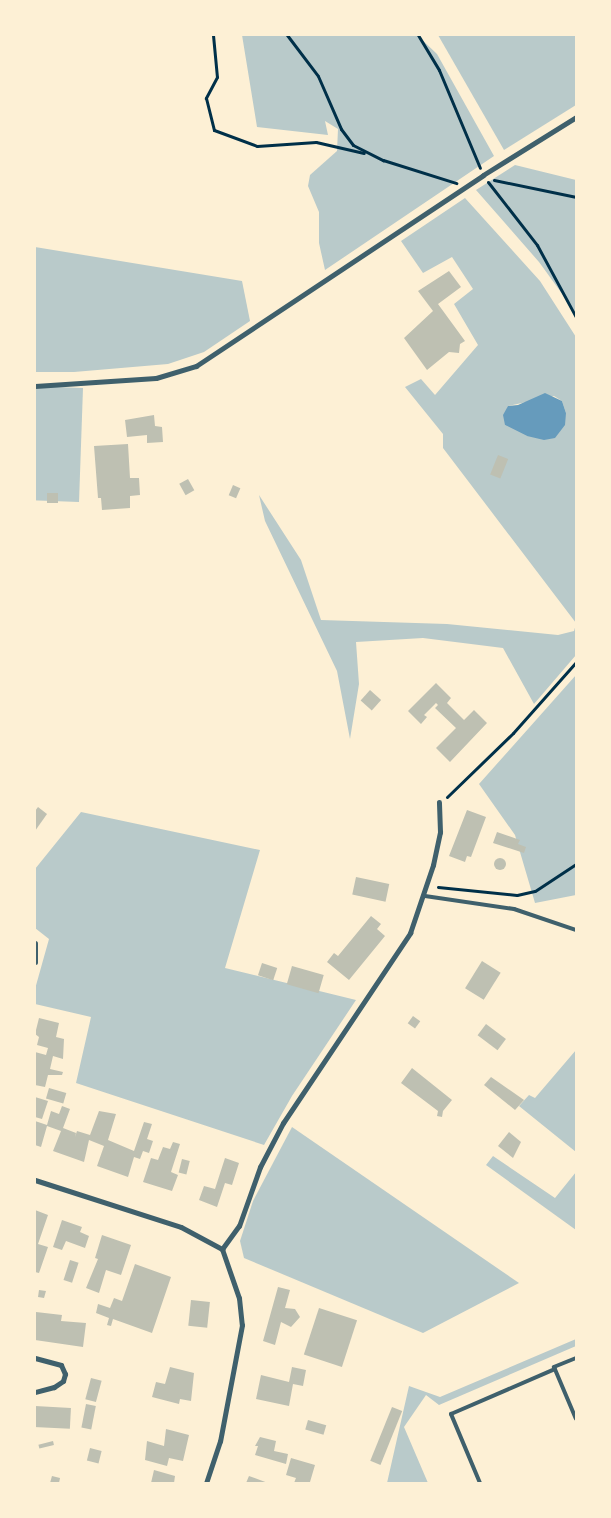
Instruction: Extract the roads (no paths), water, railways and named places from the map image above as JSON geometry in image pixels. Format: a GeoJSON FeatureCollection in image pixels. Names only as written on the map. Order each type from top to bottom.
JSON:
{"type":"FeatureCollection","features":[{"type":"Feature","properties":{"kind":"street"},"geometry":{"type":"LineString","coordinates":[[35,386],[149,379],[196,366],[484,176],[576,118]]}},
{"type":"Feature","properties":{"kind":"street"},"geometry":{"type":"LineString","coordinates":[[222,1249],[239,1226],[254,1180],[276,1135],[403,945],[426,896],[440,832],[441,801]]}},
{"type":"Feature","properties":{"kind":"street"},"geometry":{"type":"LineString","coordinates":[[35,943],[35,962]]}},
{"type":"Feature","properties":{"kind":"street"},"geometry":{"type":"LineString","coordinates":[[35,1180],[181,1227],[222,1249],[239,1298],[242,1325],[220,1441],[206,1483]]}},
{"type":"Feature","properties":{"kind":"street"},"geometry":{"type":"LineString","coordinates":[[35,1358],[61,1365],[65,1374],[63,1381],[54,1387],[35,1392]]}},
{"type":"Feature","properties":{"kind":"lane"},"geometry":{"type":"LineString","coordinates":[[438,795],[441,801]]}},
{"type":"Feature","properties":{"kind":"lane"},"geometry":{"type":"LineString","coordinates":[[426,896],[514,909],[576,930]]}},
{"type":"Feature","properties":{"kind":"lane"},"geometry":{"type":"LineString","coordinates":[[480,1483],[451,1414],[576,1358]]}},
{"type":"Feature","properties":{"kind":"lane"},"geometry":{"type":"LineString","coordinates":[[555,1369],[576,1419]]}},
{"type":"Feature","properties":{"kind":"water"},"geometry":{"type":"Polygon","coordinates":[[[545,393],[562,401],[566,413],[565,425],[555,438],[544,440],[527,436],[505,425],[503,415],[508,406],[518,405],[545,393]]]}}]}
